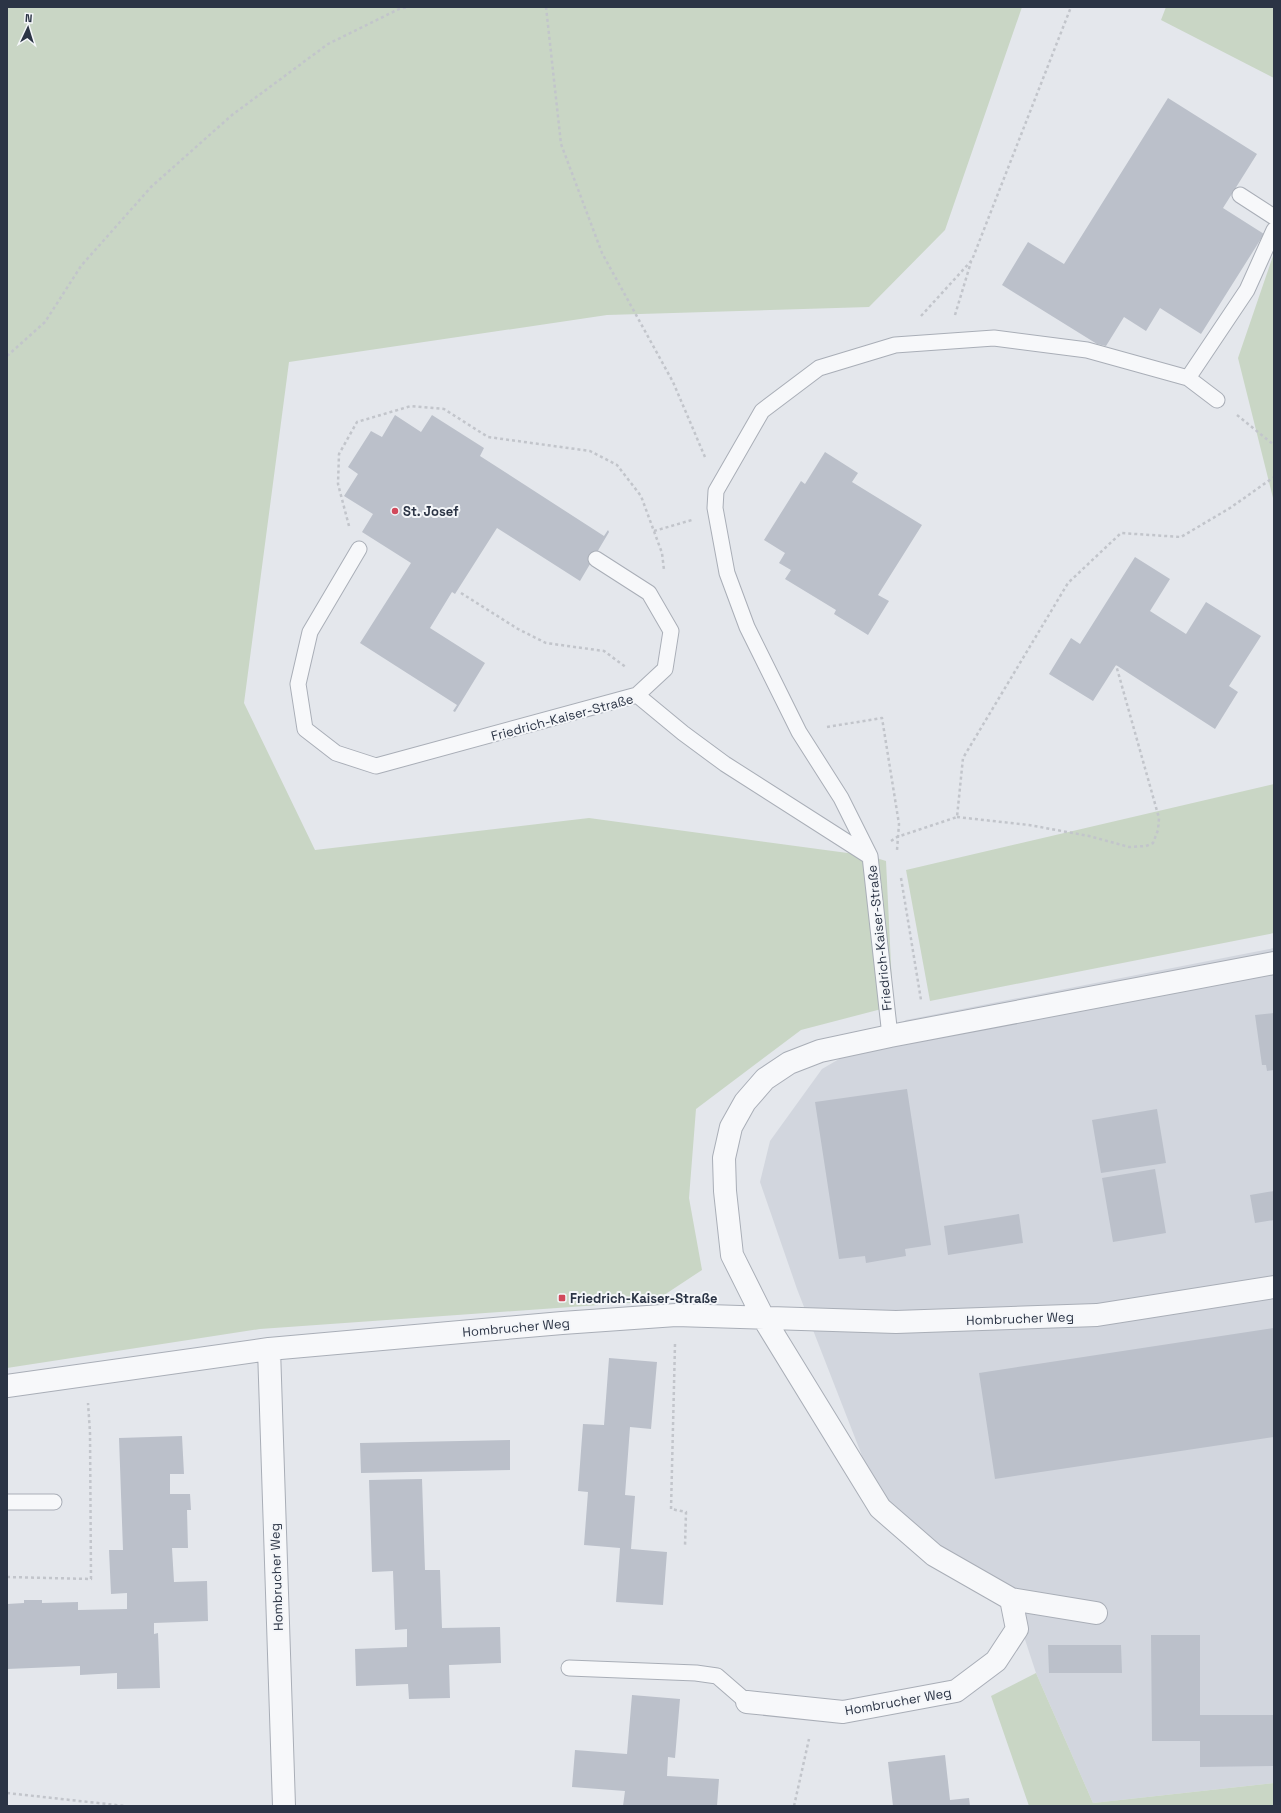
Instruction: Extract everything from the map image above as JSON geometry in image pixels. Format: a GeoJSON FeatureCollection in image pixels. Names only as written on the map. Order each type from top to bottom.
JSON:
{"type":"FeatureCollection","features":[{"type":"Feature","properties":{"kind":"street"},"geometry":{"type":"LineString","coordinates":[[1096,1613],[1011,1599],[934,1555],[880,1508],[764,1319],[732,1255],[725,1191],[724,1158],[731,1127],[745,1102],[765,1079],[788,1063],[820,1051],[890,1036],[1274,963]]}},
{"type":"Feature","properties":{"kind":"street","name":"Hombrucher Weg"},"geometry":{"type":"LineString","coordinates":[[7,1386],[269,1349],[676,1315],[896,1322],[1098,1314],[1274,1288]]}},
{"type":"Feature","properties":{"kind":"street","name":"Hombrucher Weg"},"geometry":{"type":"LineString","coordinates":[[269,1349],[284,1806]]}},
{"type":"Feature","properties":{"kind":"street","name":"Hombrucher Weg"},"geometry":{"type":"LineString","coordinates":[[747,1702],[842,1712],[956,1692],[996,1661],[1017,1629],[1011,1599]]}},
{"type":"Feature","properties":{"kind":"lane"},"geometry":{"type":"LineString","coordinates":[[1240,195],[1274,217]]}},
{"type":"Feature","properties":{"kind":"lane"},"geometry":{"type":"LineString","coordinates":[[1188,378],[1247,290],[1274,230]]}},
{"type":"Feature","properties":{"kind":"lane"},"geometry":{"type":"LineString","coordinates":[[870,856],[841,798],[799,732],[747,627],[727,573],[716,514],[716,491],[762,411],[820,368],[895,345],[994,338],[1087,350],[1188,378],[1217,400]]}},
{"type":"Feature","properties":{"kind":"lane","name":"Friedrich-Kaiser-Straße"},"geometry":{"type":"LineString","coordinates":[[359,549],[310,632],[298,684],[306,729],[336,753],[376,766],[637,695],[725,764],[870,856],[890,1036]]}},
{"type":"Feature","properties":{"kind":"lane"},"geometry":{"type":"LineString","coordinates":[[596,560],[649,593],[671,630],[665,669],[637,695]]}},
{"type":"Feature","properties":{"kind":"lane"},"geometry":{"type":"LineString","coordinates":[[7,1502],[54,1502]]}},
{"type":"Feature","properties":{"kind":"lane"},"geometry":{"type":"LineString","coordinates":[[569,1668],[696,1673],[717,1676],[747,1702]]}},
{"type":"Feature","properties":{"kind":"path"},"geometry":{"type":"LineString","coordinates":[[7,356],[45,322],[81,266],[146,192],[232,115],[328,44],[399,9],[408,7]]}},
{"type":"Feature","properties":{"kind":"path"},"geometry":{"type":"LineString","coordinates":[[546,7],[561,144],[602,253],[673,382],[701,447],[716,491]]}},
{"type":"Feature","properties":{"kind":"path"},"geometry":{"type":"LineString","coordinates":[[946,341],[972,260],[1071,7]]}},
{"type":"Feature","properties":{"kind":"path"},"geometry":{"type":"LineString","coordinates":[[895,345],[972,260]]}},
{"type":"Feature","properties":{"kind":"path"},"geometry":{"type":"LineString","coordinates":[[1217,400],[1274,445]]}},
{"type":"Feature","properties":{"kind":"path"},"geometry":{"type":"LineString","coordinates":[[359,549],[348,521],[338,484],[339,454],[357,422],[411,406],[444,409],[488,437],[590,451],[617,465],[641,496],[662,553],[664,576]]}},
{"type":"Feature","properties":{"kind":"path"},"geometry":{"type":"LineString","coordinates":[[957,817],[963,758],[1068,583],[1122,533],[1181,537],[1230,508],[1274,477]]}},
{"type":"Feature","properties":{"kind":"path"},"geometry":{"type":"LineString","coordinates":[[654,531],[716,514]]}},
{"type":"Feature","properties":{"kind":"path"},"geometry":{"type":"LineString","coordinates":[[461,593],[518,629],[546,642],[604,651],[632,672],[637,695]]}},
{"type":"Feature","properties":{"kind":"path"},"geometry":{"type":"LineString","coordinates":[[870,856],[897,837],[957,817],[1029,825],[1089,836],[1130,847],[1146,846],[1152,843],[1158,830],[1159,818],[1116,665]]}},
{"type":"Feature","properties":{"kind":"path"},"geometry":{"type":"LineString","coordinates":[[676,1315],[671,1509],[686,1512],[686,1546]]}},
{"type":"Feature","properties":{"kind":"path"},"geometry":{"type":"LineString","coordinates":[[794,1806],[816,1709]]}},
{"type":"Feature","properties":{"kind":"path"},"geometry":{"type":"LineString","coordinates":[[7,1793],[125,1806]]}},
{"type":"Feature","properties":{"kind":"shaded area"},"geometry":{"type":"Polygon","coordinates":[[[1274,948],[1274,1783],[1093,1803],[1036,1673],[1011,1597],[882,1507],[797,1289],[760,1182],[770,1141],[822,1069],[906,1020],[1274,948]]]}},
{"type":"Feature","properties":{"kind":"green space"},"geometry":{"type":"Polygon","coordinates":[[[7,7],[1022,7],[945,230],[869,307],[607,315],[289,362],[244,703],[315,850],[589,818],[870,856],[886,861],[893,1006],[801,1030],[696,1109],[689,1198],[702,1270],[655,1301],[260,1329],[7,1368],[7,7]]]}},
{"type":"Feature","properties":{"kind":"green space"},"geometry":{"type":"Polygon","coordinates":[[[1166,7],[1274,7],[1274,78],[1161,20],[1166,7]]]}},
{"type":"Feature","properties":{"kind":"green space"},"geometry":{"type":"Polygon","coordinates":[[[1274,253],[1274,502],[1238,358],[1274,253]]]}},
{"type":"Feature","properties":{"kind":"green space"},"geometry":{"type":"Polygon","coordinates":[[[1274,784],[1274,933],[930,1001],[906,870],[1274,784]]]}},
{"type":"Feature","properties":{"kind":"green space"},"geometry":{"type":"Polygon","coordinates":[[[1036,1673],[1093,1803],[1274,1783],[1274,1806],[1029,1806],[991,1696],[1036,1673]]]}},
{"type":"Feature","properties":{"kind":"building"},"geometry":{"type":"Polygon","coordinates":[[[1168,98],[1257,154],[1223,208],[1264,234],[1201,334],[1160,308],[1146,331],[1124,317],[1106,346],[1097,344],[1002,285],[1028,242],[1064,264],[1168,98]]]}},
{"type":"Feature","properties":{"kind":"building"},"geometry":{"type":"Polygon","coordinates":[[[395,415],[421,432],[432,415],[484,448],[480,456],[604,536],[608,530],[609,532],[580,581],[497,528],[455,594],[452,592],[430,628],[485,663],[455,712],[453,711],[457,705],[360,643],[411,563],[362,532],[373,514],[344,496],[358,474],[348,467],[371,431],[382,437],[395,415]]]}},
{"type":"Feature","properties":{"kind":"building"},"geometry":{"type":"Polygon","coordinates":[[[825,452],[858,473],[852,482],[922,525],[878,595],[889,601],[868,635],[834,614],[836,610],[785,579],[791,570],[779,563],[785,553],[764,540],[801,481],[805,484],[825,452]]]}},
{"type":"Feature","properties":{"kind":"building"},"geometry":{"type":"Polygon","coordinates":[[[1135,557],[1170,579],[1150,611],[1186,634],[1206,602],[1261,636],[1229,686],[1238,692],[1215,729],[1116,665],[1093,701],[1049,674],[1071,638],[1080,644],[1135,557]]]}},
{"type":"Feature","properties":{"kind":"building"},"geometry":{"type":"Polygon","coordinates":[[[1274,1013],[1274,1070],[1267,1071],[1266,1065],[1262,1065],[1255,1015],[1274,1013]]]}},
{"type":"Feature","properties":{"kind":"building"},"geometry":{"type":"Polygon","coordinates":[[[907,1089],[931,1245],[905,1249],[906,1256],[866,1263],[865,1256],[839,1259],[815,1102],[907,1089]]]}},
{"type":"Feature","properties":{"kind":"building"},"geometry":{"type":"Polygon","coordinates":[[[1157,1109],[1166,1163],[1101,1173],[1092,1120],[1157,1109]]]}},
{"type":"Feature","properties":{"kind":"building"},"geometry":{"type":"Polygon","coordinates":[[[1155,1169],[1166,1233],[1113,1242],[1102,1178],[1155,1169]]]}},
{"type":"Feature","properties":{"kind":"building"},"geometry":{"type":"Polygon","coordinates":[[[1274,1191],[1274,1220],[1255,1223],[1250,1195],[1274,1191]]]}},
{"type":"Feature","properties":{"kind":"building"},"geometry":{"type":"Polygon","coordinates":[[[1019,1214],[1023,1243],[948,1255],[944,1226],[1019,1214]]]}},
{"type":"Feature","properties":{"kind":"building"},"geometry":{"type":"Polygon","coordinates":[[[1274,1328],[1274,1437],[995,1479],[979,1373],[1274,1328]]]}},
{"type":"Feature","properties":{"kind":"building"},"geometry":{"type":"Polygon","coordinates":[[[609,1358],[657,1362],[651,1429],[630,1427],[625,1495],[635,1496],[631,1549],[667,1552],[663,1605],[616,1602],[620,1548],[584,1545],[588,1492],[578,1491],[583,1424],[604,1425],[609,1358]]]}},
{"type":"Feature","properties":{"kind":"building"},"geometry":{"type":"Polygon","coordinates":[[[182,1436],[184,1474],[170,1474],[170,1494],[190,1494],[191,1510],[187,1510],[188,1548],[172,1548],[174,1582],[207,1581],[208,1621],[154,1623],[154,1634],[158,1633],[160,1688],[117,1689],[117,1673],[80,1675],[80,1666],[7,1669],[7,1604],[24,1603],[24,1600],[42,1600],[42,1603],[78,1602],[78,1610],[127,1609],[127,1593],[111,1594],[109,1550],[123,1550],[119,1438],[182,1436]]]}},
{"type":"Feature","properties":{"kind":"building"},"geometry":{"type":"Polygon","coordinates":[[[510,1440],[510,1470],[361,1473],[360,1443],[510,1440]]]}},
{"type":"Feature","properties":{"kind":"building"},"geometry":{"type":"Polygon","coordinates":[[[422,1479],[425,1570],[440,1570],[442,1628],[500,1627],[501,1663],[449,1665],[450,1698],[409,1699],[408,1684],[356,1686],[355,1649],[407,1647],[407,1629],[395,1630],[393,1571],[372,1572],[369,1480],[422,1479]]]}},
{"type":"Feature","properties":{"kind":"building"},"geometry":{"type":"Polygon","coordinates":[[[1151,1635],[1200,1635],[1200,1715],[1274,1715],[1274,1766],[1200,1767],[1200,1741],[1152,1741],[1151,1635]]]}},
{"type":"Feature","properties":{"kind":"building"},"geometry":{"type":"Polygon","coordinates":[[[1048,1645],[1121,1645],[1122,1673],[1049,1673],[1048,1645]]]}},
{"type":"Feature","properties":{"kind":"building"},"geometry":{"type":"Polygon","coordinates":[[[632,1695],[680,1699],[675,1758],[668,1757],[667,1776],[719,1779],[717,1806],[623,1806],[625,1791],[572,1787],[575,1750],[627,1754],[632,1695]]]}},
{"type":"Feature","properties":{"kind":"building"},"geometry":{"type":"Polygon","coordinates":[[[945,1755],[950,1800],[969,1798],[970,1806],[893,1806],[888,1762],[945,1755]]]}},
{"type":"Feature","properties":{"kind":"place","name":"St. Josef"},"geometry":{"type":"Point","coordinates":[395,511]}},
{"type":"Feature","properties":{"kind":"place","name":"Friedrich-Kaiser-Straße"},"geometry":{"type":"Point","coordinates":[562,1298]}}]}
